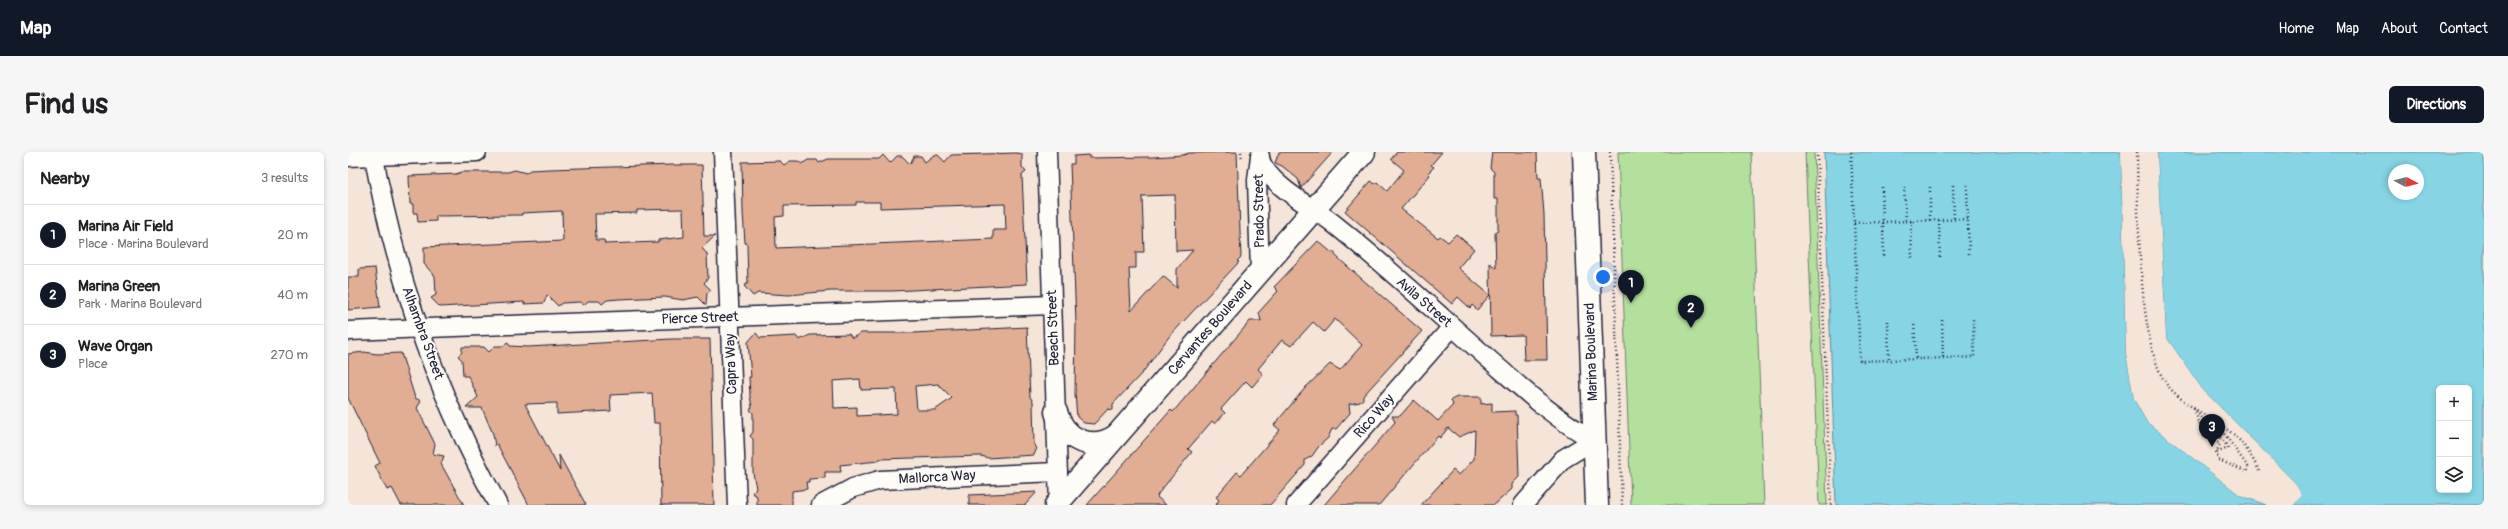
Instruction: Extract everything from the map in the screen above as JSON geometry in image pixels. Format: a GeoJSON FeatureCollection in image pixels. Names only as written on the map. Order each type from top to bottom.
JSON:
{"type":"FeatureCollection","features":[{"type":"Feature","properties":{"kind":"street"},"geometry":{"type":"LineString","coordinates":[[348,157],[373,154],[477,152]]}},
{"type":"Feature","properties":{"kind":"street","name":"Capra Way"},"geometry":{"type":"LineString","coordinates":[[723,152],[737,505]]}},
{"type":"Feature","properties":{"kind":"street","name":"Beach Street"},"geometry":{"type":"LineString","coordinates":[[1047,152],[1058,504]]}},
{"type":"Feature","properties":{"kind":"street","name":"Cervantes Boulevard"},"geometry":{"type":"LineString","coordinates":[[1058,504],[1364,152]]}},
{"type":"Feature","properties":{"kind":"street","name":"Marina Boulevard"},"geometry":{"type":"LineString","coordinates":[[1584,152],[1597,505]]}},
{"type":"Feature","properties":{"kind":"street","name":"Alhambra Street"},"geometry":{"type":"LineString","coordinates":[[373,154],[394,245],[420,328],[456,421],[498,505]]}},
{"type":"Feature","properties":{"kind":"street","name":"Avila Street"},"geometry":{"type":"LineString","coordinates":[[1260,156],[1268,172],[1314,210],[1336,225],[1549,411],[1594,440]]}},
{"type":"Feature","properties":{"kind":"street","name":"Prado Street"},"geometry":{"type":"LineString","coordinates":[[1260,156],[1257,180],[1260,271]]}},
{"type":"Feature","properties":{"kind":"street","name":"Pierce Street"},"geometry":{"type":"LineString","coordinates":[[348,331],[1052,305]]}},
{"type":"Feature","properties":{"kind":"street","name":"Rico Way"},"geometry":{"type":"LineString","coordinates":[[1296,505],[1452,327]]}},
{"type":"Feature","properties":{"kind":"street"},"geometry":{"type":"LineString","coordinates":[[1056,412],[1065,431],[1079,441],[1089,444],[1100,443],[1117,435]]}},
{"type":"Feature","properties":{"kind":"street"},"geometry":{"type":"LineString","coordinates":[[1523,505],[1562,459],[1594,440]]}},
{"type":"Feature","properties":{"kind":"street","name":"Mallorca Way"},"geometry":{"type":"LineString","coordinates":[[821,505],[853,488],[886,479],[1058,472]]}},
{"type":"Feature","properties":{"kind":"path"},"geometry":{"type":"LineString","coordinates":[[1610,152],[1622,505]]}},
{"type":"Feature","properties":{"kind":"path"},"geometry":{"type":"LineString","coordinates":[[1818,152],[1831,505]]}},
{"type":"Feature","properties":{"kind":"path"},"geometry":{"type":"LineString","coordinates":[[1851,152],[1860,362],[1974,356],[1972,319]]}},
{"type":"Feature","properties":{"kind":"path"},"geometry":{"type":"LineString","coordinates":[[2137,152],[2145,317],[2152,354],[2168,387],[2194,409],[2228,448],[2216,453]]}},
{"type":"Feature","properties":{"kind":"path"},"geometry":{"type":"LineString","coordinates":[[1953,185],[1954,219]]}},
{"type":"Feature","properties":{"kind":"path"},"geometry":{"type":"LineString","coordinates":[[1967,185],[1969,257]]}},
{"type":"Feature","properties":{"kind":"path"},"geometry":{"type":"LineString","coordinates":[[1882,187],[1884,259]]}},
{"type":"Feature","properties":{"kind":"path"},"geometry":{"type":"LineString","coordinates":[[1904,187],[1906,221]]}},
{"type":"Feature","properties":{"kind":"path"},"geometry":{"type":"LineString","coordinates":[[1930,187],[1930,220]]}},
{"type":"Feature","properties":{"kind":"path"},"geometry":{"type":"LineString","coordinates":[[1854,222],[1968,219]]}},
{"type":"Feature","properties":{"kind":"path"},"geometry":{"type":"LineString","coordinates":[[1939,220],[1940,257]]}},
{"type":"Feature","properties":{"kind":"path"},"geometry":{"type":"LineString","coordinates":[[1911,221],[1912,258]]}},
{"type":"Feature","properties":{"kind":"path"},"geometry":{"type":"LineString","coordinates":[[1942,320],[1943,358]]}},
{"type":"Feature","properties":{"kind":"path"},"geometry":{"type":"LineString","coordinates":[[1914,321],[1916,359]]}},
{"type":"Feature","properties":{"kind":"path"},"geometry":{"type":"LineString","coordinates":[[1888,322],[1889,360]]}},
{"type":"Feature","properties":{"kind":"path"},"geometry":{"type":"LineString","coordinates":[[1612,381],[1618,381]]}},
{"type":"Feature","properties":{"kind":"path"},"geometry":{"type":"LineString","coordinates":[[2194,409],[2234,434],[2260,473]]}},
{"type":"Feature","properties":{"kind":"path"},"geometry":{"type":"LineString","coordinates":[[2194,409],[2204,436],[2212,438],[2220,444],[2216,453],[2219,460],[2247,472],[2248,467],[2226,436],[2208,418]]}},
{"type":"Feature","properties":{"kind":"path"},"geometry":{"type":"LineString","coordinates":[[1617,493],[1622,493]]}},
{"type":"Feature","properties":{"kind":"green space"},"geometry":{"type":"Polygon","coordinates":[[[1618,152],[1751,152],[1764,505],[1631,505],[1618,152]]]}},
{"type":"Feature","properties":{"kind":"green space"},"geometry":{"type":"Polygon","coordinates":[[[1805,152],[1814,152],[1827,505],[1819,505],[1805,152]]]}},
{"type":"Feature","properties":{"kind":"water"},"geometry":{"type":"Polygon","coordinates":[[[1824,152],[2121,152],[2126,353],[2134,399],[2147,422],[2240,495],[2266,505],[1836,505],[1824,152]]]}},
{"type":"Feature","properties":{"kind":"water"},"geometry":{"type":"Polygon","coordinates":[[[2157,152],[2484,152],[2484,505],[2294,505],[2301,495],[2296,484],[2202,389],[2166,337],[2157,152]]]}},
{"type":"Feature","properties":{"kind":"pier"},"geometry":{"type":"Polygon","coordinates":[[[2121,152],[2123,152],[2128,352],[2136,398],[2149,420],[2241,493],[2268,505],[2240,495],[2147,422],[2134,399],[2126,353],[2121,152]]]}},
{"type":"Feature","properties":{"kind":"pier"},"geometry":{"type":"Polygon","coordinates":[[[2155,152],[2157,152],[2166,337],[2202,389],[2296,484],[2302,495],[2294,505],[2292,505],[2299,495],[2295,485],[2201,391],[2164,338],[2155,152]]]}},
{"type":"Feature","properties":{"kind":"building"},"geometry":{"type":"Polygon","coordinates":[[[1237,152],[1241,257],[1237,261],[1239,262],[1168,338],[1143,372],[1113,404],[1113,410],[1108,409],[1094,424],[1084,423],[1077,417],[1075,394],[1076,323],[1070,164],[1074,164],[1074,156],[1089,155],[1089,158],[1153,157],[1183,155],[1189,153],[1237,152]],[[1175,195],[1142,196],[1144,252],[1136,252],[1136,268],[1129,268],[1131,311],[1163,276],[1177,288],[1177,269],[1193,250],[1176,251],[1175,195]]]}},
{"type":"Feature","properties":{"kind":"building"},"geometry":{"type":"Polygon","coordinates":[[[1279,152],[1333,152],[1301,188],[1298,179],[1282,166],[1275,163],[1279,152]]]}},
{"type":"Feature","properties":{"kind":"building"},"geometry":{"type":"Polygon","coordinates":[[[1397,152],[1442,152],[1431,165],[1434,167],[1428,173],[1430,175],[1401,209],[1438,238],[1440,236],[1448,242],[1456,234],[1474,249],[1458,268],[1490,295],[1477,310],[1472,305],[1470,308],[1458,297],[1452,304],[1345,211],[1371,181],[1375,184],[1377,182],[1387,191],[1404,170],[1391,159],[1397,152]]]}},
{"type":"Feature","properties":{"kind":"building"},"geometry":{"type":"Polygon","coordinates":[[[1492,152],[1537,152],[1538,178],[1541,178],[1544,214],[1547,360],[1524,360],[1523,335],[1491,336],[1490,263],[1496,268],[1495,232],[1498,231],[1498,199],[1494,199],[1494,172],[1490,168],[1492,152]]]}},
{"type":"Feature","properties":{"kind":"building"},"geometry":{"type":"Polygon","coordinates":[[[1022,154],[1022,167],[1026,172],[1022,175],[1027,284],[893,291],[830,291],[789,295],[758,293],[753,296],[744,286],[748,283],[747,244],[745,243],[743,212],[742,162],[780,161],[784,165],[790,161],[798,161],[802,164],[808,160],[817,160],[819,163],[828,159],[879,159],[883,155],[890,163],[897,156],[902,156],[910,164],[914,156],[921,156],[925,162],[934,155],[938,155],[945,162],[951,155],[1022,154]],[[856,202],[856,205],[784,206],[784,216],[775,217],[776,248],[993,239],[993,230],[1006,230],[1005,204],[880,208],[880,202],[856,202]]]}},
{"type":"Feature","properties":{"kind":"building"},"geometry":{"type":"Polygon","coordinates":[[[702,165],[704,236],[715,236],[702,248],[707,254],[708,278],[704,283],[711,290],[707,293],[706,305],[698,297],[683,300],[665,297],[607,300],[602,304],[599,301],[588,301],[584,305],[580,302],[562,303],[558,306],[547,295],[544,303],[524,304],[524,302],[440,307],[431,298],[436,295],[435,276],[424,264],[424,247],[563,241],[562,211],[522,213],[522,215],[436,216],[436,221],[418,222],[417,213],[413,213],[413,204],[410,204],[409,176],[456,174],[462,172],[508,172],[515,170],[526,173],[530,170],[702,165]],[[683,209],[637,210],[637,213],[595,214],[596,240],[604,240],[605,244],[658,242],[658,240],[684,237],[683,209]]]}},
{"type":"Feature","properties":{"kind":"building"},"geometry":{"type":"Polygon","coordinates":[[[1318,241],[1331,252],[1335,252],[1335,255],[1347,266],[1422,331],[1363,396],[1363,399],[1360,402],[1349,404],[1350,413],[1336,429],[1332,429],[1328,438],[1319,446],[1312,456],[1305,460],[1305,465],[1270,505],[1216,505],[1219,500],[1216,497],[1237,472],[1241,475],[1280,430],[1274,425],[1306,387],[1330,364],[1340,370],[1362,345],[1335,319],[1324,332],[1313,322],[1291,346],[1282,340],[1258,369],[1263,374],[1252,387],[1246,381],[1221,409],[1225,413],[1215,424],[1212,421],[1188,449],[1192,452],[1158,494],[1157,497],[1166,505],[1087,505],[1171,410],[1173,412],[1250,321],[1261,321],[1259,312],[1278,291],[1274,287],[1318,241]]]}},
{"type":"Feature","properties":{"kind":"building"},"geometry":{"type":"Polygon","coordinates":[[[375,268],[380,307],[348,310],[348,277],[359,277],[359,269],[375,268]]]}},
{"type":"Feature","properties":{"kind":"building"},"geometry":{"type":"Polygon","coordinates":[[[1027,327],[1030,397],[1033,401],[1034,445],[1037,448],[1034,455],[988,458],[981,456],[879,459],[878,461],[840,465],[841,472],[825,472],[825,478],[809,479],[809,482],[806,482],[807,489],[792,491],[792,505],[757,505],[757,496],[752,493],[756,488],[753,473],[753,439],[750,436],[753,432],[753,413],[750,410],[752,407],[750,396],[749,377],[751,377],[748,342],[756,333],[760,338],[796,336],[799,340],[810,335],[849,334],[852,338],[861,333],[913,333],[1027,327]],[[860,379],[833,381],[834,408],[857,407],[857,416],[897,414],[896,389],[861,390],[860,379]],[[938,384],[915,386],[917,410],[935,410],[952,398],[938,384]]]}},
{"type":"Feature","properties":{"kind":"building"},"geometry":{"type":"Polygon","coordinates":[[[672,339],[710,339],[714,505],[661,505],[660,423],[654,423],[652,393],[610,395],[611,411],[557,414],[557,403],[525,404],[560,471],[559,455],[586,505],[529,505],[497,444],[495,446],[493,434],[482,408],[466,408],[478,397],[468,376],[463,376],[462,360],[458,356],[462,352],[462,347],[484,347],[489,352],[495,346],[504,346],[507,342],[510,346],[528,347],[672,339]]]}},
{"type":"Feature","properties":{"kind":"building"},"geometry":{"type":"Polygon","coordinates":[[[364,352],[377,354],[401,353],[415,398],[421,401],[417,408],[435,444],[433,454],[444,456],[441,464],[464,505],[401,505],[392,488],[387,490],[375,466],[380,463],[348,398],[348,354],[364,352]]]}},
{"type":"Feature","properties":{"kind":"building"},"geometry":{"type":"Polygon","coordinates":[[[1457,397],[1481,397],[1481,404],[1492,403],[1492,412],[1515,411],[1515,415],[1517,415],[1519,477],[1512,484],[1512,489],[1494,505],[1421,505],[1453,470],[1459,475],[1474,459],[1475,430],[1459,437],[1448,428],[1440,438],[1438,436],[1379,505],[1324,505],[1395,422],[1392,416],[1400,416],[1414,400],[1438,421],[1453,405],[1451,400],[1457,397]]]}},
{"type":"Feature","properties":{"kind":"building"},"geometry":{"type":"Polygon","coordinates":[[[1037,492],[1025,505],[969,505],[969,495],[1037,492]]]}},
{"type":"Feature","properties":{"kind":"place","name":"Marina Air Field"},"geometry":{"type":"Point","coordinates":[1631,303]}},
{"type":"Feature","properties":{"kind":"place","name":"Marina Green"},"geometry":{"type":"Point","coordinates":[1691,328]}},
{"type":"Feature","properties":{"kind":"place","name":"Wave Organ"},"geometry":{"type":"Point","coordinates":[2212,447]}}]}
